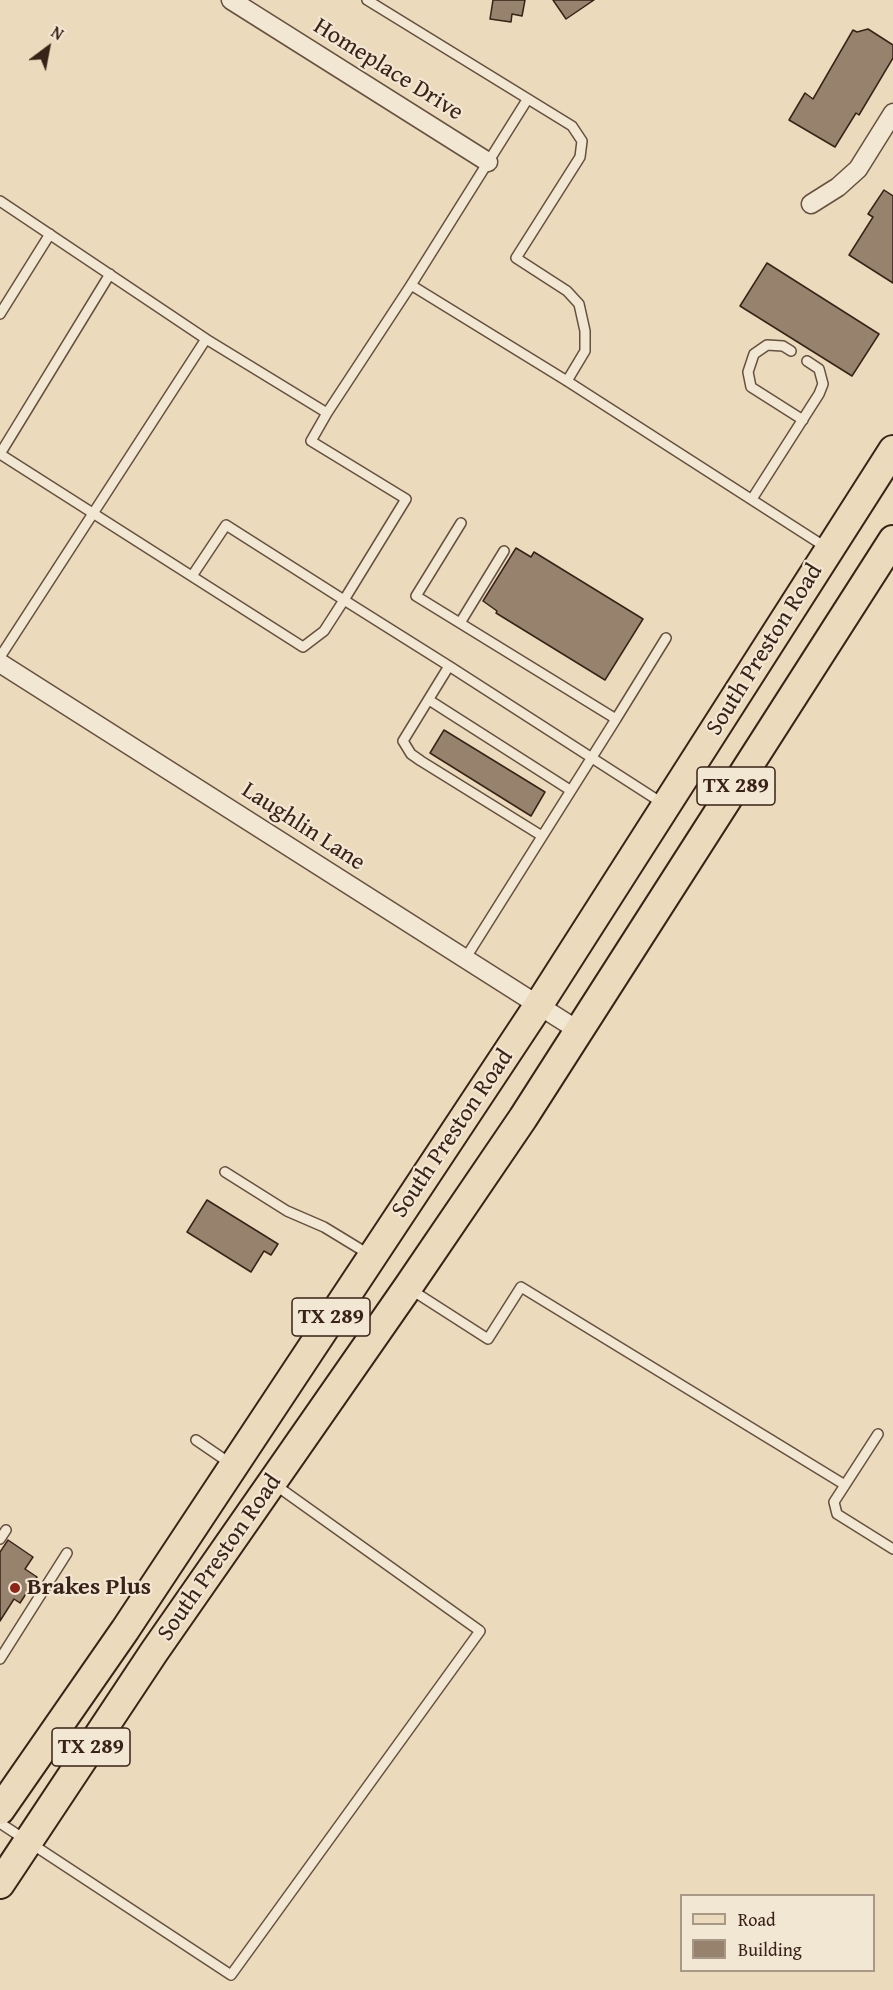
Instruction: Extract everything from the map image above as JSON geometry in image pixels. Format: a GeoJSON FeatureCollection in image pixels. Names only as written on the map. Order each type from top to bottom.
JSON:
{"type":"FeatureCollection","features":[{"type":"Feature","properties":{"kind":"main road","name":"South Preston Road"},"geometry":{"type":"LineString","coordinates":[[0,1810],[125,1630],[232,1465],[538,1006],[893,450]]}},
{"type":"Feature","properties":{"kind":"main road","name":"South Preston Road"},"geometry":{"type":"LineString","coordinates":[[0,1884],[154,1652],[496,1159],[893,540]]}},
{"type":"Feature","properties":{"kind":"street","name":"Homeplace Drive"},"geometry":{"type":"LineString","coordinates":[[231,0],[488,162]]}},
{"type":"Feature","properties":{"kind":"street"},"geometry":{"type":"LineString","coordinates":[[811,204],[838,187],[858,169],[893,113]]}},
{"type":"Feature","properties":{"kind":"street","name":"Laughlin Lane"},"geometry":{"type":"LineString","coordinates":[[0,663],[579,1031]]}},
{"type":"Feature","properties":{"kind":"lane"},"geometry":{"type":"LineString","coordinates":[[367,0],[572,126],[582,141],[580,157],[516,258],[567,291],[579,304],[585,331],[585,351],[567,381]]}},
{"type":"Feature","properties":{"kind":"lane"},"geometry":{"type":"LineString","coordinates":[[110,274],[0,454],[303,647],[324,631],[406,500],[311,441],[527,100]]}},
{"type":"Feature","properties":{"kind":"lane"},"geometry":{"type":"LineString","coordinates":[[0,201],[206,339],[327,413]]}},
{"type":"Feature","properties":{"kind":"lane"},"geometry":{"type":"LineString","coordinates":[[0,314],[50,234]]}},
{"type":"Feature","properties":{"kind":"lane"},"geometry":{"type":"LineString","coordinates":[[411,285],[567,381],[829,549]]}},
{"type":"Feature","properties":{"kind":"lane"},"geometry":{"type":"LineString","coordinates":[[0,657],[206,339]]}},
{"type":"Feature","properties":{"kind":"lane"},"geometry":{"type":"LineString","coordinates":[[791,351],[783,346],[767,345],[754,354],[748,372],[752,387],[803,420]]}},
{"type":"Feature","properties":{"kind":"lane"},"geometry":{"type":"LineString","coordinates":[[752,499],[824,384],[819,369],[807,361]]}},
{"type":"Feature","properties":{"kind":"lane"},"geometry":{"type":"LineString","coordinates":[[462,523],[416,596],[616,720]]}},
{"type":"Feature","properties":{"kind":"lane"},"geometry":{"type":"LineString","coordinates":[[192,576],[226,525],[667,806]]}},
{"type":"Feature","properties":{"kind":"lane"},"geometry":{"type":"LineString","coordinates":[[460,624],[504,551]]}},
{"type":"Feature","properties":{"kind":"lane"},"geometry":{"type":"LineString","coordinates":[[465,959],[666,638]]}},
{"type":"Feature","properties":{"kind":"lane"},"geometry":{"type":"LineString","coordinates":[[449,666],[403,741],[411,754],[542,836]]}},
{"type":"Feature","properties":{"kind":"lane"},"geometry":{"type":"LineString","coordinates":[[429,700],[570,790]]}},
{"type":"Feature","properties":{"kind":"lane"},"geometry":{"type":"LineString","coordinates":[[225,1172],[287,1211],[324,1227],[372,1256]]}},
{"type":"Feature","properties":{"kind":"lane"},"geometry":{"type":"LineString","coordinates":[[408,1287],[488,1339],[521,1287],[845,1485]]}},
{"type":"Feature","properties":{"kind":"lane"},"geometry":{"type":"LineString","coordinates":[[878,1434],[834,1502],[837,1514],[893,1550]]}},
{"type":"Feature","properties":{"kind":"lane"},"geometry":{"type":"LineString","coordinates":[[196,1440],[232,1465]]}},
{"type":"Feature","properties":{"kind":"lane"},"geometry":{"type":"LineString","coordinates":[[0,1823],[231,1975],[480,1631],[272,1483]]}},
{"type":"Feature","properties":{"kind":"lane"},"geometry":{"type":"LineString","coordinates":[[0,1659],[67,1553]]}},
{"type":"Feature","properties":{"kind":"building"},"geometry":{"type":"Polygon","coordinates":[[[493,0],[525,0],[522,16],[512,14],[511,22],[490,19],[493,0]]]}},
{"type":"Feature","properties":{"kind":"building"},"geometry":{"type":"Polygon","coordinates":[[[553,0],[594,0],[566,19],[553,0]]]}},
{"type":"Feature","properties":{"kind":"building"},"geometry":{"type":"Polygon","coordinates":[[[868,29],[893,45],[893,58],[859,115],[856,113],[835,147],[789,120],[805,93],[813,99],[853,30],[857,32],[868,29]]]}},
{"type":"Feature","properties":{"kind":"building"},"geometry":{"type":"Polygon","coordinates":[[[884,190],[893,196],[893,283],[849,255],[873,217],[868,214],[884,190]]]}},
{"type":"Feature","properties":{"kind":"building"},"geometry":{"type":"Polygon","coordinates":[[[767,263],[879,334],[852,376],[740,306],[767,263]]]}},
{"type":"Feature","properties":{"kind":"building"},"geometry":{"type":"Polygon","coordinates":[[[516,548],[531,557],[534,552],[643,619],[605,680],[496,613],[497,611],[483,601],[516,548]]]}},
{"type":"Feature","properties":{"kind":"building"},"geometry":{"type":"Polygon","coordinates":[[[444,730],[545,792],[531,816],[430,753],[444,730]]]}},
{"type":"Feature","properties":{"kind":"building"},"geometry":{"type":"Polygon","coordinates":[[[207,1200],[278,1244],[271,1255],[264,1251],[251,1272],[187,1232],[207,1200]]]}},
{"type":"Feature","properties":{"kind":"building","name":"Brakes Plus"},"geometry":{"type":"Polygon","coordinates":[[[8,1540],[33,1557],[25,1569],[37,1577],[20,1603],[14,1599],[0,1621],[0,1552],[8,1540]]]}},
{"type":"Feature","properties":{"kind":"place","name":"Brakes Plus"},"geometry":{"type":"Point","coordinates":[15,1588]}}]}
